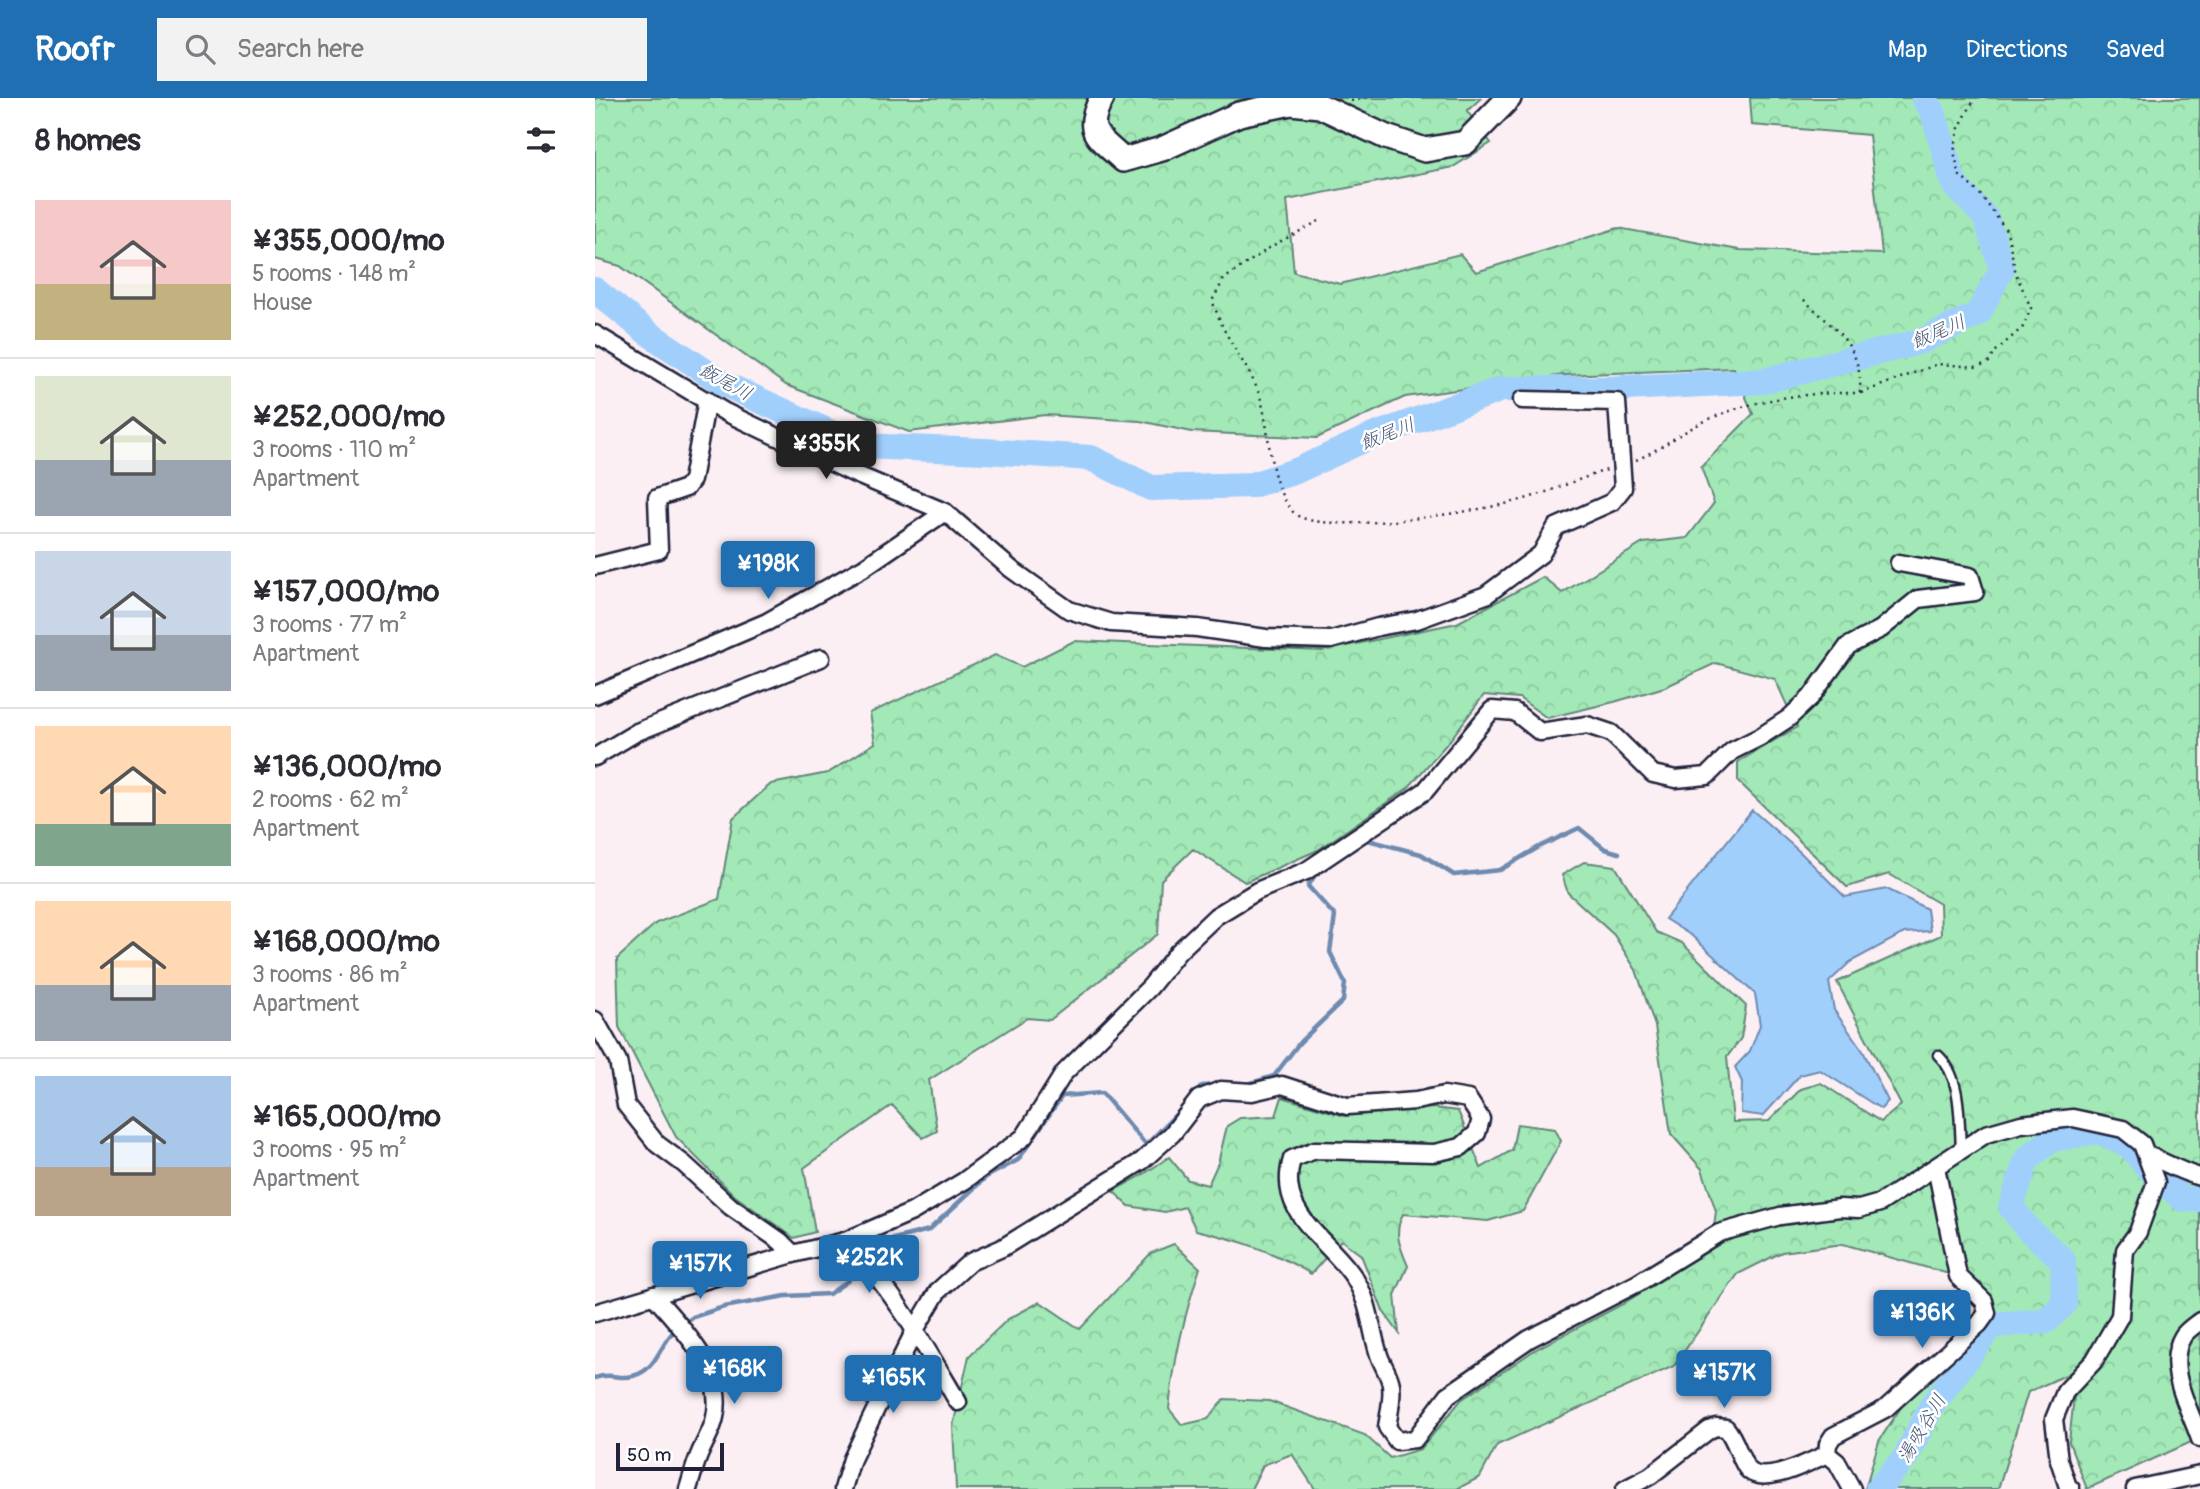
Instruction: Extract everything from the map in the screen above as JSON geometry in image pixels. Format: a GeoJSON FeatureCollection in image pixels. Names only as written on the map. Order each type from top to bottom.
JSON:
{"type":"FeatureCollection","features":[{"type":"Feature","properties":{"kind":"main road"},"geometry":{"type":"LineString","coordinates":[[1103,98],[1092,117],[1095,134],[1123,160],[1162,149],[1239,114],[1291,103],[1320,106],[1386,136],[1425,150],[1465,142],[1509,98]]}},
{"type":"Feature","properties":{"kind":"street"},"geometry":{"type":"LineString","coordinates":[[595,334],[725,412],[855,474],[944,512],[1011,569],[1069,610],[1111,623],[1197,628],[1266,638],[1331,640],[1417,620],[1486,595],[1541,554],[1556,527],[1612,502],[1623,488],[1617,402],[1522,400]]}},
{"type":"Feature","properties":{"kind":"street"},"geometry":{"type":"LineString","coordinates":[[595,566],[659,550],[657,498],[686,488],[692,480],[707,400]]}},
{"type":"Feature","properties":{"kind":"street"},"geometry":{"type":"LineString","coordinates":[[595,695],[767,622],[863,568],[944,512]]}},
{"type":"Feature","properties":{"kind":"street"},"geometry":{"type":"LineString","coordinates":[[595,1313],[845,1241],[912,1212],[964,1181],[1024,1137],[1064,1073],[1150,987],[1178,952],[1216,916],[1257,891],[1306,871],[1425,791],[1492,710],[1515,712],[1540,732],[1587,725],[1611,733],[1653,774],[1676,779],[1707,776],[1732,751],[1761,737],[1789,718],[1811,697],[1848,646],[1881,629],[1918,599],[1975,592],[1970,576],[1899,563]]}},
{"type":"Feature","properties":{"kind":"street"},"geometry":{"type":"LineString","coordinates":[[595,757],[637,732],[821,658]]}},
{"type":"Feature","properties":{"kind":"street"},"geometry":{"type":"LineString","coordinates":[[595,1020],[618,1061],[626,1105],[657,1144],[684,1164],[731,1207],[780,1241],[793,1254]]}},
{"type":"Feature","properties":{"kind":"street"},"geometry":{"type":"LineString","coordinates":[[843,1489],[852,1459],[915,1330],[938,1291],[970,1262],[1002,1248],[1142,1161],[1172,1134],[1199,1099],[1221,1090],[1252,1092],[1282,1085],[1347,1106],[1416,1101],[1444,1095],[1468,1099],[1481,1119],[1477,1133],[1461,1147],[1434,1153],[1315,1150],[1292,1159],[1287,1174],[1287,1188],[1302,1219],[1355,1278],[1369,1305],[1379,1356],[1392,1384],[1387,1427],[1397,1441],[1415,1439],[1448,1395],[1529,1339],[1638,1283],[1719,1233],[1780,1216],[1840,1208],[1859,1209],[1880,1203],[1986,1134],[2021,1124],[2073,1118],[2123,1129],[2141,1144],[2156,1182],[2138,1232],[2125,1250],[2120,1316],[2094,1361],[2065,1392],[2054,1419],[2059,1460],[2071,1489]]}},
{"type":"Feature","properties":{"kind":"street"},"geometry":{"type":"LineString","coordinates":[[2149,1159],[2172,1164],[2200,1177]]}},
{"type":"Feature","properties":{"kind":"street"},"geometry":{"type":"LineString","coordinates":[[1827,1454],[1828,1444],[1833,1436],[1885,1409],[1979,1324],[1987,1313],[1984,1301],[1958,1276],[1936,1167]]}},
{"type":"Feature","properties":{"kind":"street"},"geometry":{"type":"LineString","coordinates":[[845,1241],[870,1266],[896,1300],[958,1402]]}},
{"type":"Feature","properties":{"kind":"street"},"geometry":{"type":"LineString","coordinates":[[653,1295],[699,1352],[716,1385],[716,1417],[698,1457],[688,1489]]}},
{"type":"Feature","properties":{"kind":"street"},"geometry":{"type":"LineString","coordinates":[[2200,1321],[2184,1335],[2176,1356],[2177,1372],[2200,1439]]}},
{"type":"Feature","properties":{"kind":"street"},"geometry":{"type":"LineString","coordinates":[[1625,1489],[1650,1476],[1716,1427],[1726,1428],[1733,1436],[1747,1470],[1758,1477],[1772,1476],[1827,1454]]}},
{"type":"Feature","properties":{"kind":"street"},"geometry":{"type":"LineString","coordinates":[[1827,1454],[1837,1462],[1852,1489]]}},
{"type":"Feature","properties":{"kind":"street"},"geometry":{"type":"LineString","coordinates":[[2135,1489],[2200,1475]]}},
{"type":"Feature","properties":{"kind":"lane"},"geometry":{"type":"LineString","coordinates":[[1938,1055],[1946,1063],[1954,1083],[1961,1150]]}},
{"type":"Feature","properties":{"kind":"path"},"geometry":{"type":"LineString","coordinates":[[1319,221],[1272,246],[1224,279],[1212,301],[1225,332],[1259,393],[1272,466],[1292,512],[1300,519],[1318,523],[1381,523],[1489,508],[1523,500],[1567,482],[1621,466],[1656,451],[1711,418],[1760,401],[1832,393],[1860,393],[1938,364],[1977,367],[1989,362],[1997,350],[2022,327],[2031,308],[2016,274],[2007,231],[1980,194],[1960,176],[1954,152],[1959,128],[1976,98]]}},
{"type":"Feature","properties":{"kind":"path"},"geometry":{"type":"LineString","coordinates":[[1802,298],[1851,345],[1861,374],[1860,393]]}},
{"type":"Feature","properties":{"kind":"green space"},"geometry":{"type":"Polygon","coordinates":[[[595,98],[1481,98],[1467,111],[1491,143],[1453,167],[1287,200],[1294,272],[1340,284],[1460,254],[1476,272],[1618,228],[1739,250],[1882,254],[1869,135],[1752,125],[1750,98],[2200,98],[2200,1438],[2087,1489],[2069,1442],[2077,1370],[2028,1392],[1998,1489],[1865,1489],[1879,1441],[1924,1372],[1998,1321],[1981,1283],[1843,1244],[1782,1252],[1738,1274],[1674,1366],[1497,1445],[1480,1477],[1457,1489],[1315,1489],[1292,1454],[1263,1465],[1251,1489],[956,1489],[953,1426],[969,1356],[1008,1319],[1040,1302],[1080,1329],[1151,1253],[1174,1244],[1200,1268],[1180,1338],[1169,1409],[1182,1425],[1208,1419],[1224,1399],[1269,1401],[1365,1435],[1390,1458],[1421,1449],[1461,1400],[1536,1349],[1621,1305],[1711,1249],[1716,1211],[1702,1169],[1671,1134],[1655,1026],[1636,970],[1614,935],[1568,893],[1562,875],[1584,862],[1615,866],[1656,932],[1682,943],[1746,1006],[1741,1038],[1727,1057],[1733,1122],[1769,1121],[1801,1089],[1821,1083],[1881,1122],[1901,1105],[1837,982],[1941,935],[1940,904],[1889,874],[1847,887],[1738,781],[1738,762],[1797,727],[1775,679],[1716,663],[1665,687],[1547,718],[1519,698],[1484,695],[1450,740],[1408,788],[1318,850],[1245,882],[1193,849],[1161,880],[1158,934],[1050,1020],[1027,1018],[929,1080],[937,1131],[923,1138],[892,1105],[804,1168],[815,1232],[794,1238],[735,1196],[676,1137],[619,1027],[617,959],[656,923],[719,899],[733,818],[771,784],[828,773],[875,743],[870,713],[995,655],[1022,667],[1074,641],[1322,651],[1457,623],[1543,577],[1562,593],[1643,543],[1687,538],[1714,503],[1701,467],[1753,414],[1734,368],[1564,375],[1405,397],[1317,438],[1192,432],[1140,421],[1045,415],[909,432],[786,385],[620,266],[595,259],[595,98]]]}},
{"type":"Feature","properties":{"kind":"green space"},"geometry":{"type":"Polygon","coordinates":[[[1282,1097],[1345,1116],[1433,1108],[1458,1111],[1481,1168],[1512,1150],[1517,1124],[1555,1129],[1561,1141],[1523,1211],[1488,1221],[1403,1214],[1398,1234],[1408,1266],[1395,1295],[1399,1333],[1383,1311],[1361,1255],[1341,1240],[1311,1274],[1255,1247],[1196,1230],[1185,1207],[1165,1212],[1129,1206],[1113,1191],[1169,1157],[1188,1180],[1208,1185],[1218,1163],[1227,1126],[1240,1118],[1276,1116],[1282,1097]]]}},
{"type":"Feature","properties":{"kind":"water"},"geometry":{"type":"Polygon","coordinates":[[[1752,810],[1800,852],[1845,897],[1887,889],[1927,909],[1930,931],[1904,933],[1850,962],[1829,982],[1834,1010],[1863,1051],[1888,1101],[1881,1109],[1820,1070],[1800,1075],[1763,1116],[1741,1113],[1742,1082],[1735,1067],[1750,1051],[1760,1025],[1755,994],[1692,936],[1665,919],[1752,810]]]}},
{"type":"Feature","properties":{"kind":"waterway","name":"飯尾川"},"geometry":{"type":"LineString","coordinates":[[595,290],[648,333],[724,384],[860,446],[1091,458],[1151,488],[1252,485],[1296,471],[1370,437],[1502,389],[1606,389],[1762,381],[1919,342],[1978,314],[2002,269],[1986,218],[1954,184],[1933,112],[1924,98]]}},
{"type":"Feature","properties":{"kind":"waterway"},"geometry":{"type":"LineString","coordinates":[[1364,839],[1421,854],[1454,875],[1500,870],[1579,828],[1605,849],[1619,853]]}},
{"type":"Feature","properties":{"kind":"waterway"},"geometry":{"type":"LineString","coordinates":[[1245,1085],[1274,1076],[1300,1042],[1343,1001],[1345,983],[1330,952],[1335,916],[1308,886],[1317,872]]}},
{"type":"Feature","properties":{"kind":"waterway"},"geometry":{"type":"LineString","coordinates":[[1193,1096],[1202,1086],[1215,1085]]}},
{"type":"Feature","properties":{"kind":"waterway"},"geometry":{"type":"LineString","coordinates":[[859,1248],[929,1230],[986,1177],[1018,1160],[1062,1096],[1102,1093],[1146,1145],[1185,1105]]}},
{"type":"Feature","properties":{"kind":"waterway","name":"湯吸谷川"},"geometry":{"type":"LineString","coordinates":[[1878,1489],[1905,1458],[1933,1404],[1992,1325],[2046,1321],[2064,1304],[2063,1260],[2028,1229],[2011,1207],[2027,1159],[2052,1139],[2099,1131],[2130,1146],[2146,1166],[2183,1199],[2200,1199]]}},
{"type":"Feature","properties":{"kind":"waterway"},"geometry":{"type":"LineString","coordinates":[[683,1324],[693,1317],[724,1307],[786,1296],[829,1294],[849,1280],[849,1260]]}},
{"type":"Feature","properties":{"kind":"waterway"},"geometry":{"type":"LineString","coordinates":[[595,1378],[628,1377],[641,1373],[653,1363],[676,1329]]}}]}
